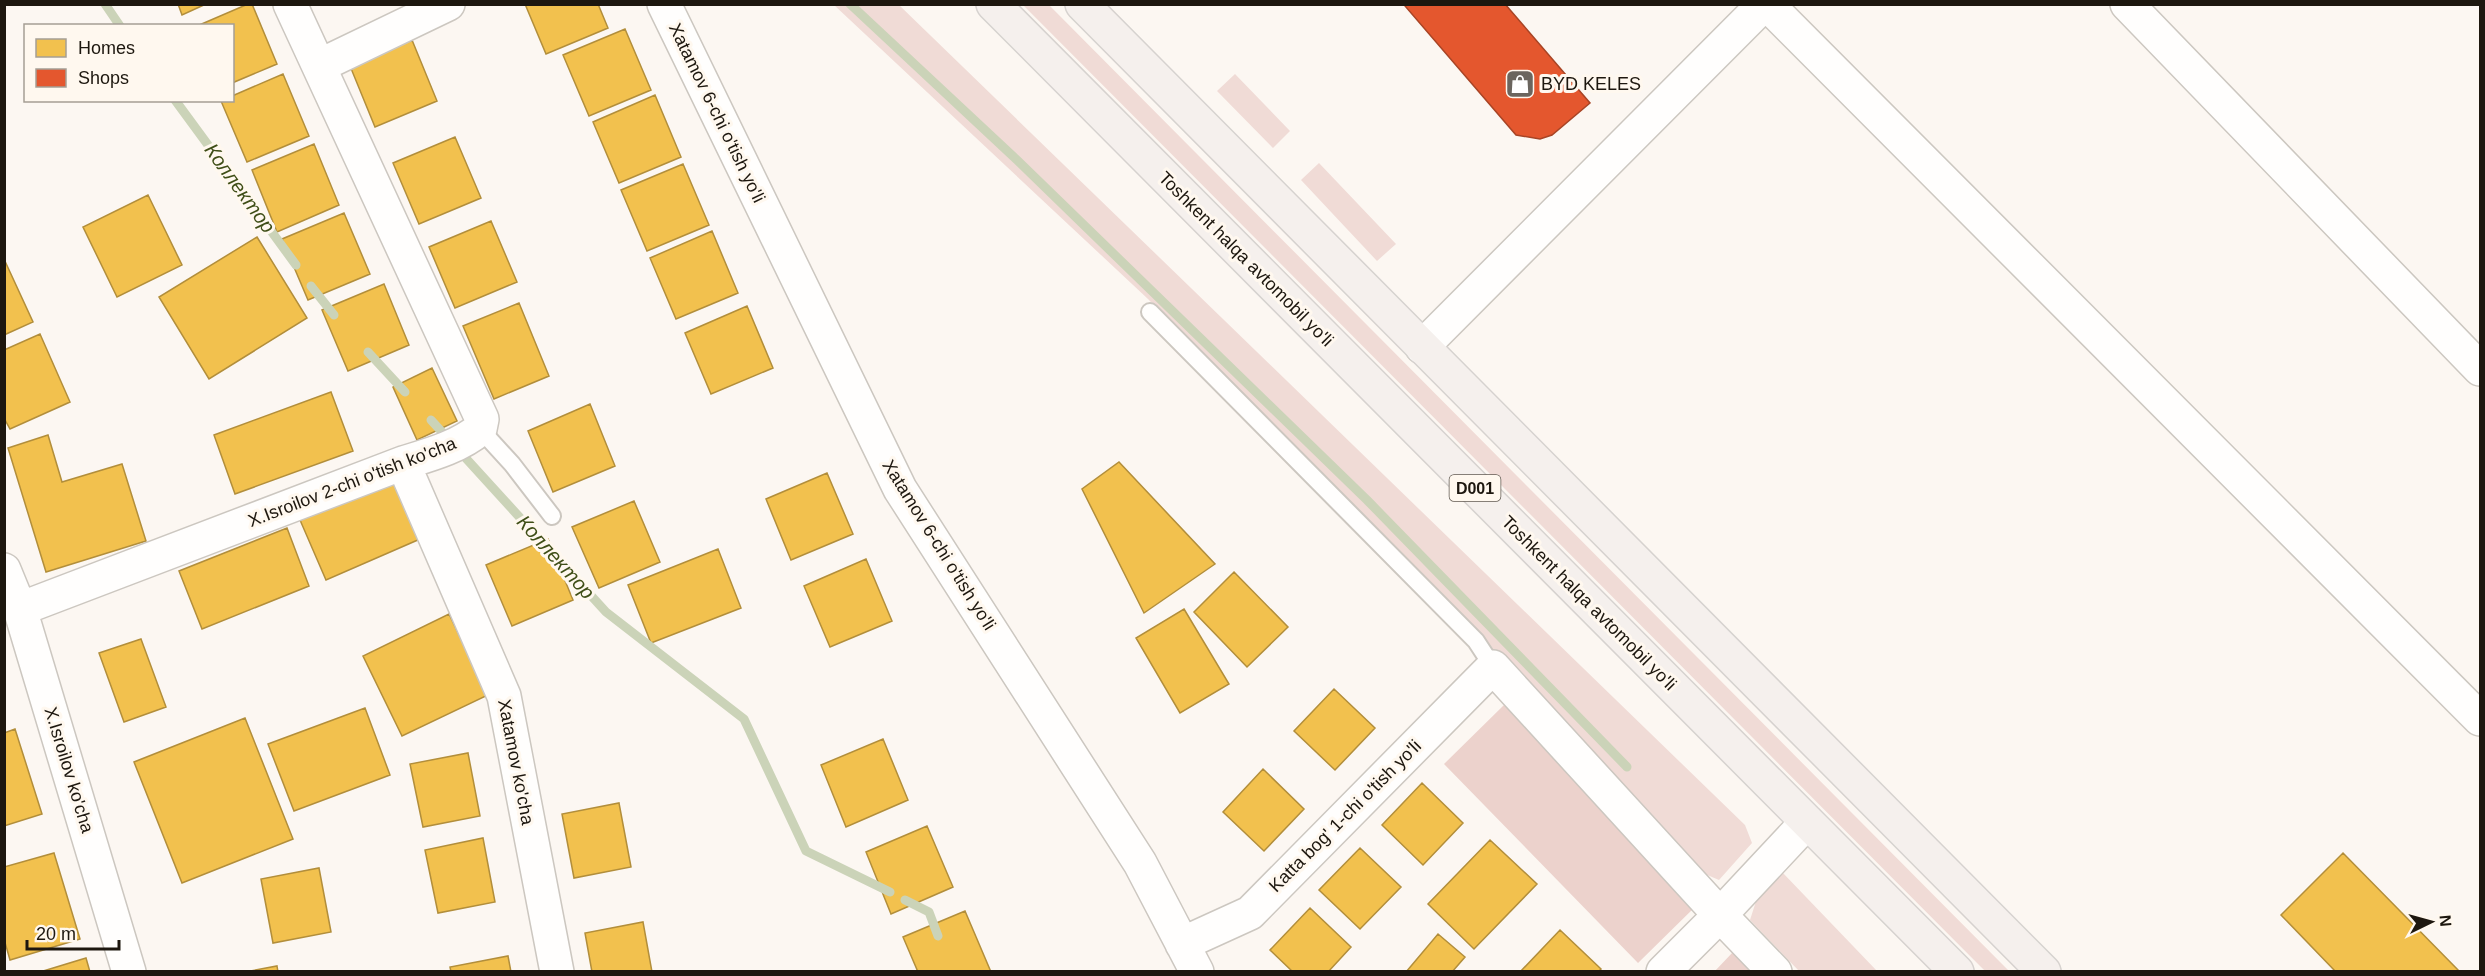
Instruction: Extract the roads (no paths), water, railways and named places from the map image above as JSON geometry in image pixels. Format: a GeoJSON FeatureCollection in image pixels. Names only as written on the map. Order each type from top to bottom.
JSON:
{"type":"FeatureCollection","features":[{"type":"Feature","properties":{"kind":"highway","name":"Toshkent halqa avtomobil yo'li"},"geometry":{"type":"LineString","coordinates":[[993,4],[1957,972]]}},
{"type":"Feature","properties":{"kind":"highway"},"geometry":{"type":"LineString","coordinates":[[1082,4],[2044,972]]}},
{"type":"Feature","properties":{"kind":"street"},"geometry":{"type":"LineString","coordinates":[[290,4],[482,419],[458,441]]}},
{"type":"Feature","properties":{"kind":"street"},"geometry":{"type":"LineString","coordinates":[[318,66],[448,4]]}},
{"type":"Feature","properties":{"kind":"street","name":"Xatamov 6-chi o'tish yo'li"},"geometry":{"type":"LineString","coordinates":[[664,4],[900,489],[1140,863],[1190,958]]}},
{"type":"Feature","properties":{"kind":"street"},"geometry":{"type":"LineString","coordinates":[[1422,346],[1765,4],[2481,719]]}},
{"type":"Feature","properties":{"kind":"street"},"geometry":{"type":"LineString","coordinates":[[2127,4],[2481,369]]}},
{"type":"Feature","properties":{"kind":"street","name":"X.Isroilov 2-chi o'tish ko'cha"},"geometry":{"type":"LineString","coordinates":[[20,609],[458,441]]}},
{"type":"Feature","properties":{"kind":"street","name":"Xatamov ko'cha"},"geometry":{"type":"LineString","coordinates":[[403,463],[504,696],[557,972]]}},
{"type":"Feature","properties":{"kind":"street","name":"X.Isroilov ko'cha"},"geometry":{"type":"LineString","coordinates":[[4,570],[20,609],[129,972]]}},
{"type":"Feature","properties":{"kind":"street"},"geometry":{"type":"LineString","coordinates":[[1493,668],[1775,972]]}},
{"type":"Feature","properties":{"kind":"street","name":"Katta bog' 1-chi o'tish yo'li"},"geometry":{"type":"LineString","coordinates":[[1190,958],[1250,913],[1493,668]]}},
{"type":"Feature","properties":{"kind":"street"},"geometry":{"type":"LineString","coordinates":[[1663,972],[1807,822]]}},
{"type":"Feature","properties":{"kind":"lane"},"geometry":{"type":"LineString","coordinates":[[1150,312],[1476,641],[1493,668]]}},
{"type":"Feature","properties":{"kind":"lane"},"geometry":{"type":"LineString","coordinates":[[458,441],[512,464],[552,516]]}},
{"type":"Feature","properties":{"kind":"waterway","name":"Коллектор"},"geometry":{"type":"LineString","coordinates":[[105,4],[119,24]]}},
{"type":"Feature","properties":{"kind":"waterway"},"geometry":{"type":"LineString","coordinates":[[850,4],[1017,160],[1367,500],[1627,767]]}},
{"type":"Feature","properties":{"kind":"waterway","name":"Коллектор"},"geometry":{"type":"LineString","coordinates":[[176,102],[296,265]]}},
{"type":"Feature","properties":{"kind":"waterway","name":"Коллектор"},"geometry":{"type":"LineString","coordinates":[[311,286],[334,315]]}},
{"type":"Feature","properties":{"kind":"waterway","name":"Коллектор"},"geometry":{"type":"LineString","coordinates":[[368,352],[405,392]]}},
{"type":"Feature","properties":{"kind":"waterway","name":"Коллектор"},"geometry":{"type":"LineString","coordinates":[[431,420],[606,612],[744,719],[806,851],[890,892]]}},
{"type":"Feature","properties":{"kind":"waterway","name":"Коллектор"},"geometry":{"type":"LineString","coordinates":[[905,900],[929,912],[938,936]]}},
{"type":"Feature","properties":{"kind":"place","name":"BYD KELES"},"geometry":{"type":"Point","coordinates":[1520,84]}}]}
